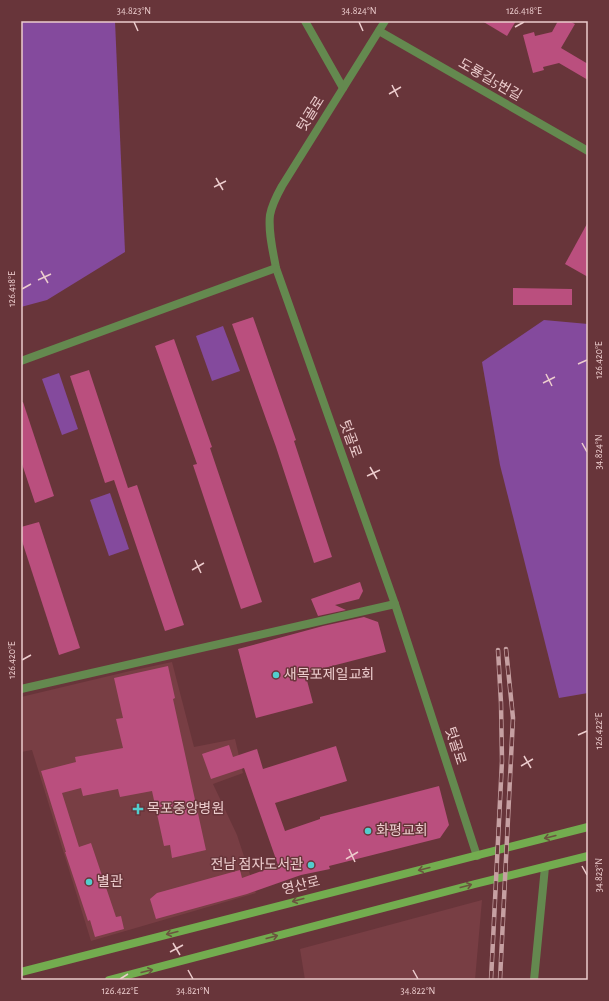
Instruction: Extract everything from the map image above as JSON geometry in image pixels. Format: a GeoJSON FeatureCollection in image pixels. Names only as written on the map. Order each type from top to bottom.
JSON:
{"type":"FeatureCollection","features":[{"type":"Feature","properties":{"kind":"street","name":"텃골로"},"geometry":{"type":"LineString","coordinates":[[305,21],[343,88]]}},
{"type":"Feature","properties":{"kind":"street","name":"텃골로"},"geometry":{"type":"LineString","coordinates":[[385,21],[282,186],[274,201],[270,214],[269,227],[276,268],[395,604],[477,856]]}},
{"type":"Feature","properties":{"kind":"street","name":"도룡길5번길"},"geometry":{"type":"LineString","coordinates":[[379,31],[588,151]]}},
{"type":"Feature","properties":{"kind":"street"},"geometry":{"type":"LineString","coordinates":[[21,361],[276,268]]}},
{"type":"Feature","properties":{"kind":"street"},"geometry":{"type":"LineString","coordinates":[[21,689],[395,604]]}},
{"type":"Feature","properties":{"kind":"street","name":"영산로"},"geometry":{"type":"LineString","coordinates":[[21,972],[588,827]]}},
{"type":"Feature","properties":{"kind":"street"},"geometry":{"type":"LineString","coordinates":[[109,980],[475,884],[588,856]]}},
{"type":"Feature","properties":{"kind":"street"},"geometry":{"type":"LineString","coordinates":[[534,980],[545,867]]}},
{"type":"Feature","properties":{"kind":"shaded area"},"geometry":{"type":"Polygon","coordinates":[[[21,21],[115,21],[125,252],[47,300],[21,307],[21,21]]]}},
{"type":"Feature","properties":{"kind":"shaded area"},"geometry":{"type":"Polygon","coordinates":[[[544,320],[588,324],[588,693],[559,698],[500,465],[482,362],[544,320]]]}},
{"type":"Feature","properties":{"kind":"shaded area"},"geometry":{"type":"Polygon","coordinates":[[[223,326],[240,371],[212,381],[196,336],[223,326]]]}},
{"type":"Feature","properties":{"kind":"shaded area"},"geometry":{"type":"Polygon","coordinates":[[[59,373],[78,429],[62,435],[42,379],[59,373]]]}},
{"type":"Feature","properties":{"kind":"shaded area"},"geometry":{"type":"Polygon","coordinates":[[[110,493],[129,549],[109,556],[90,500],[110,493]]]}},
{"type":"Feature","properties":{"kind":"shaded area","name":"목포중앙병원"},"geometry":{"type":"Polygon","coordinates":[[[172,662],[194,747],[235,739],[243,773],[213,784],[237,835],[256,893],[91,941],[32,750],[21,752],[21,697],[172,662]]]}},
{"type":"Feature","properties":{"kind":"shaded area"},"geometry":{"type":"Polygon","coordinates":[[[482,900],[475,980],[305,980],[300,949],[482,900]]]}},
{"type":"Feature","properties":{"kind":"building"},"geometry":{"type":"Polygon","coordinates":[[[482,21],[516,21],[507,36],[482,21]]]}},
{"type":"Feature","properties":{"kind":"building"},"geometry":{"type":"Polygon","coordinates":[[[558,21],[569,21],[575,24],[561,48],[588,64],[588,80],[559,63],[543,67],[544,70],[533,73],[523,35],[534,32],[535,36],[552,32],[558,21]]]}},
{"type":"Feature","properties":{"kind":"building"},"geometry":{"type":"Polygon","coordinates":[[[588,222],[588,277],[565,264],[588,222]]]}},
{"type":"Feature","properties":{"kind":"building"},"geometry":{"type":"Polygon","coordinates":[[[513,288],[572,289],[572,305],[513,305],[513,288]]]}},
{"type":"Feature","properties":{"kind":"building"},"geometry":{"type":"Polygon","coordinates":[[[253,317],[296,440],[294,441],[332,557],[314,563],[276,447],[232,324],[253,317]]]}},
{"type":"Feature","properties":{"kind":"building"},"geometry":{"type":"Polygon","coordinates":[[[174,339],[212,447],[210,448],[262,602],[241,609],[193,465],[197,464],[155,346],[174,339]]]}},
{"type":"Feature","properties":{"kind":"building"},"geometry":{"type":"Polygon","coordinates":[[[89,370],[128,488],[137,485],[184,625],[165,631],[114,480],[105,483],[70,376],[89,370]]]}},
{"type":"Feature","properties":{"kind":"building"},"geometry":{"type":"Polygon","coordinates":[[[21,402],[23,402],[54,496],[35,503],[21,461],[21,402]]]}},
{"type":"Feature","properties":{"kind":"building"},"geometry":{"type":"Polygon","coordinates":[[[39,522],[80,648],[59,655],[21,538],[21,527],[39,522]]]}},
{"type":"Feature","properties":{"kind":"building"},"geometry":{"type":"Polygon","coordinates":[[[360,582],[363,591],[359,599],[335,605],[346,610],[318,616],[311,599],[360,582]]]}},
{"type":"Feature","properties":{"kind":"building"},"geometry":{"type":"Polygon","coordinates":[[[364,617],[378,622],[386,652],[305,673],[313,703],[256,718],[238,649],[323,626],[364,617]]]}},
{"type":"Feature","properties":{"kind":"building"},"geometry":{"type":"Polygon","coordinates":[[[168,666],[175,698],[173,699],[206,850],[172,858],[170,845],[164,846],[152,791],[120,797],[118,789],[83,796],[81,788],[62,793],[79,847],[91,843],[116,917],[121,916],[124,929],[95,937],[90,920],[88,921],[65,852],[41,771],[76,762],[75,757],[123,748],[116,719],[123,718],[114,678],[168,666]]]}},
{"type":"Feature","properties":{"kind":"building"},"geometry":{"type":"Polygon","coordinates":[[[229,745],[233,757],[257,749],[263,769],[336,746],[347,781],[275,803],[285,831],[320,819],[320,817],[439,786],[449,825],[440,838],[329,866],[330,869],[301,875],[247,894],[156,919],[150,899],[157,893],[240,870],[242,878],[278,865],[244,768],[211,779],[202,754],[229,745]]]}},
{"type":"Feature","properties":{"kind":"railway"},"geometry":{"type":"LineString","coordinates":[[500,980],[513,718],[506,649]]}},
{"type":"Feature","properties":{"kind":"railway"},"geometry":{"type":"LineString","coordinates":[[491,980],[502,761],[498,650]]}},
{"type":"Feature","properties":{"kind":"place","name":"새목포제일교회"},"geometry":{"type":"Point","coordinates":[276,675]}},
{"type":"Feature","properties":{"kind":"place","name":"목포중앙병원"},"geometry":{"type":"Point","coordinates":[138,809]}},
{"type":"Feature","properties":{"kind":"place","name":"화평교회"},"geometry":{"type":"Point","coordinates":[368,831]}},
{"type":"Feature","properties":{"kind":"place","name":"전남 점자도서관"},"geometry":{"type":"Point","coordinates":[311,865]}},
{"type":"Feature","properties":{"kind":"place","name":"별관"},"geometry":{"type":"Point","coordinates":[89,882]}}]}
